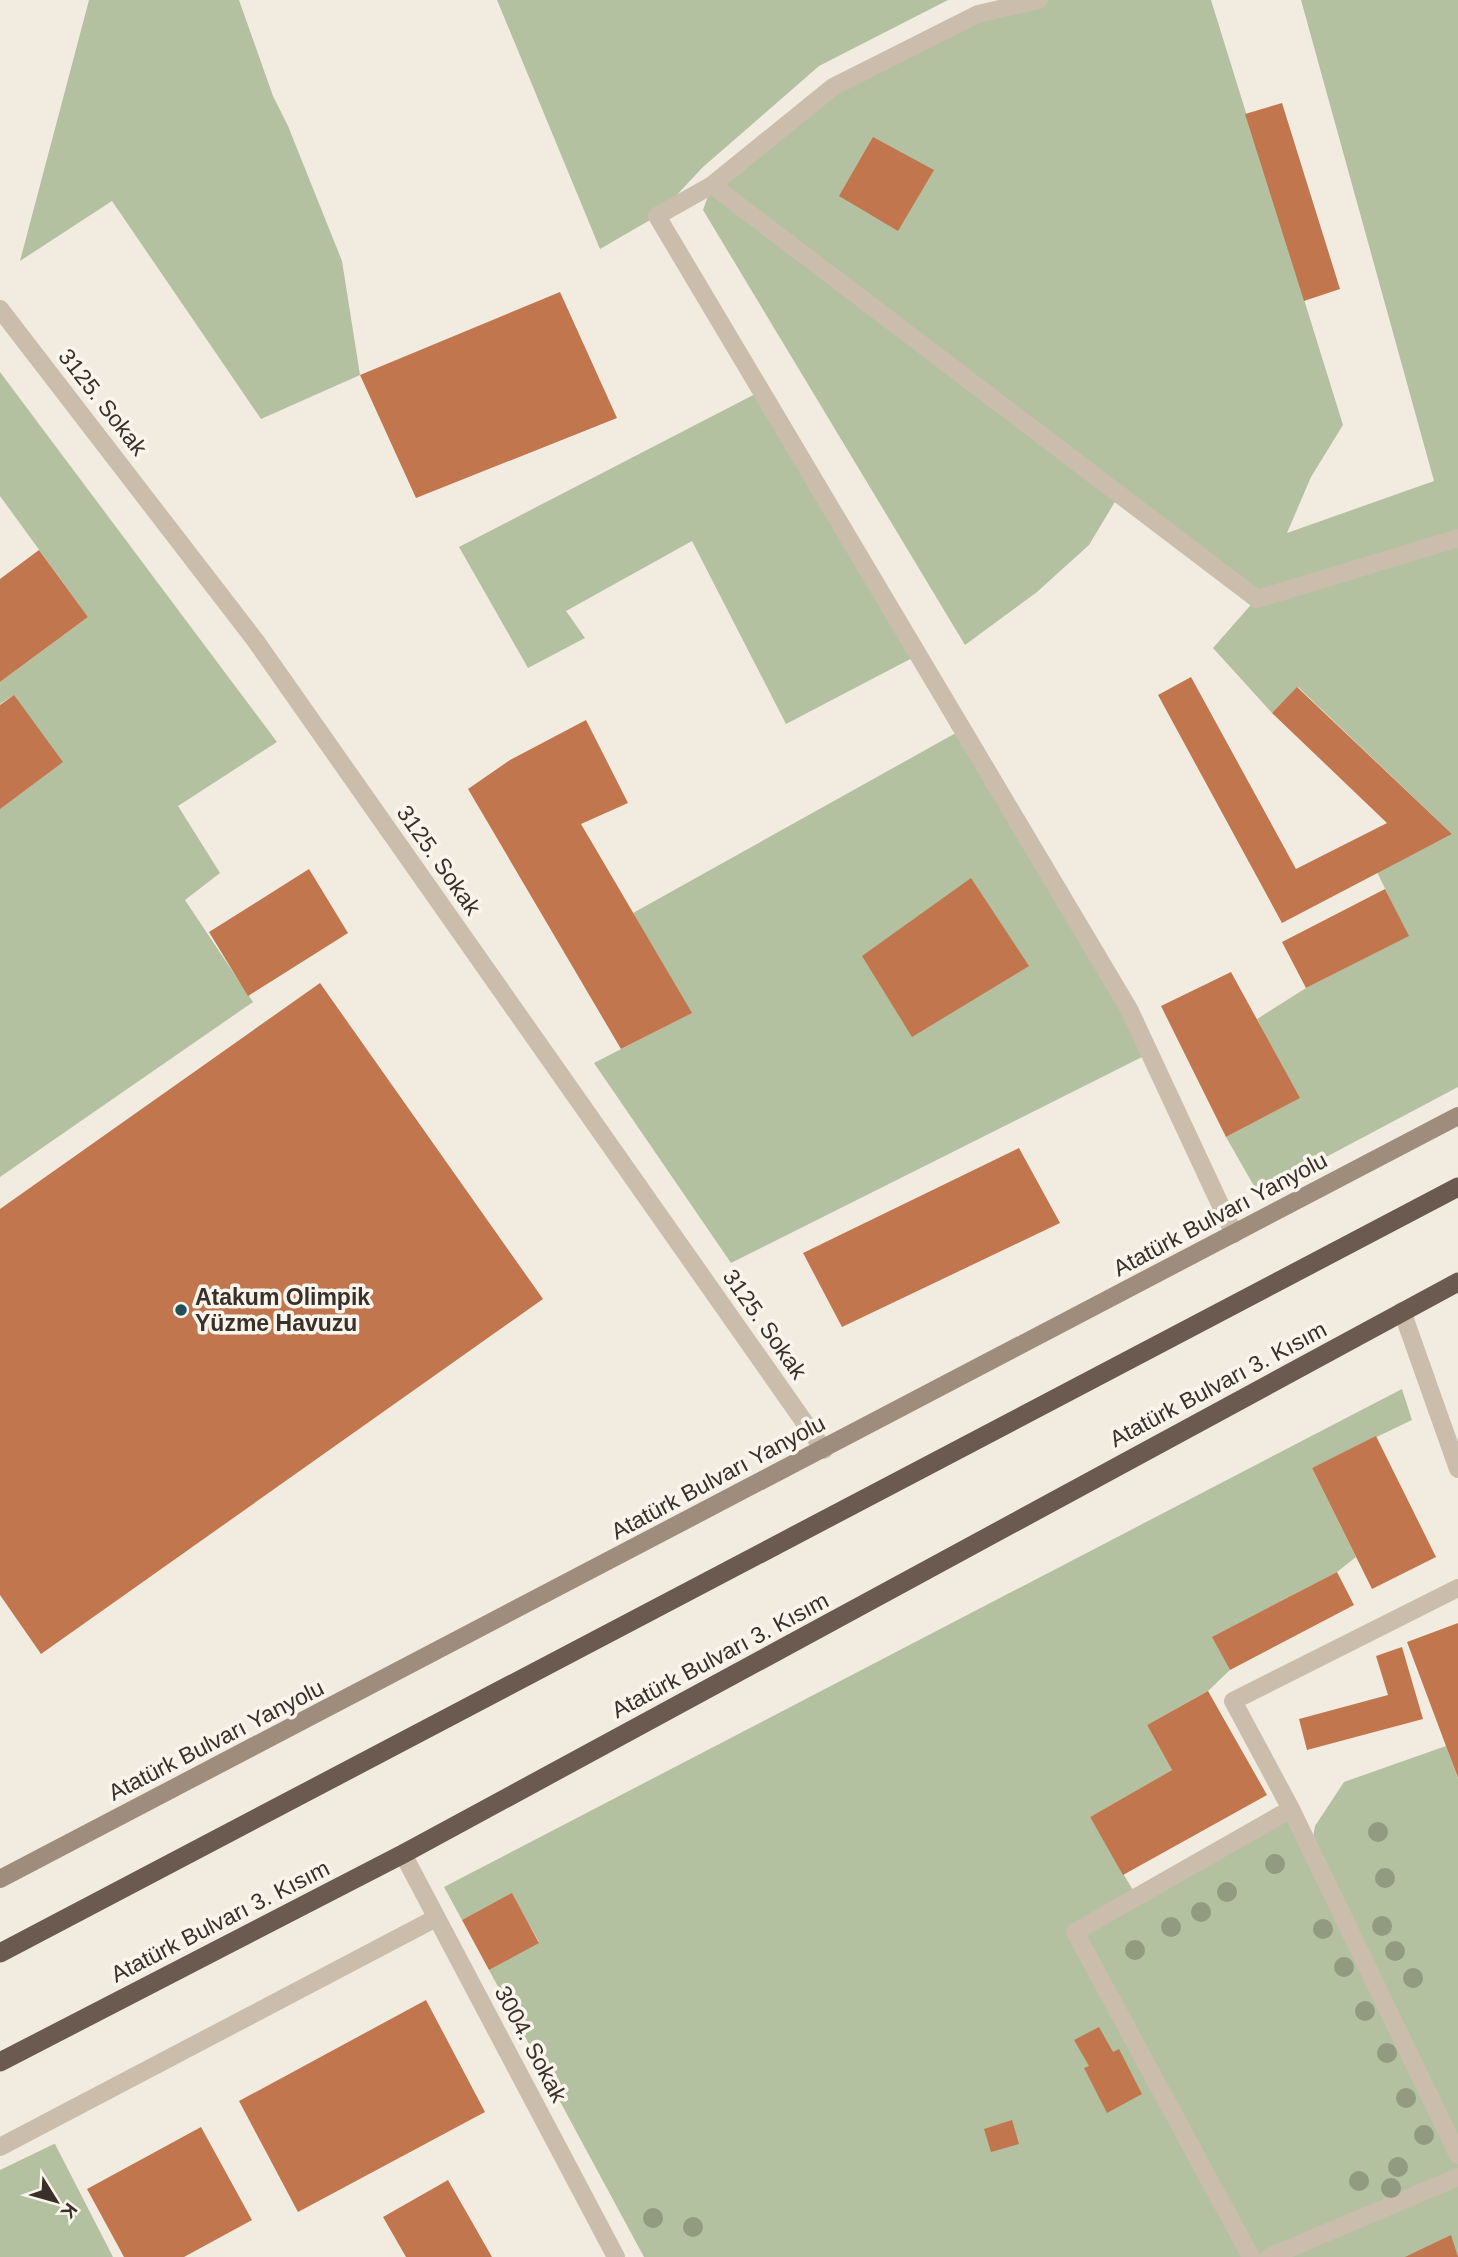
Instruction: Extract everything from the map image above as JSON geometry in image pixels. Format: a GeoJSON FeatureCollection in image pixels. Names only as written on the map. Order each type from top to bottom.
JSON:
{"type":"FeatureCollection","features":[{"type":"Feature","properties":{"kind":"highway"},"geometry":{"type":"LineString","coordinates":[[0,1953],[1458,1187]]}},
{"type":"Feature","properties":{"kind":"highway","name":"Atatürk Bulvarı 3. Kısım"},"geometry":{"type":"LineString","coordinates":[[0,2062],[403,1854],[1458,1282]]}},
{"type":"Feature","properties":{"kind":"main road","name":"Atatürk Bulvarı Yanyolu"},"geometry":{"type":"LineString","coordinates":[[0,1879],[1458,1116]]}},
{"type":"Feature","properties":{"kind":"street"},"geometry":{"type":"LineString","coordinates":[[1039,0],[1003,4],[833,88],[712,185],[657,216],[1129,1009],[1234,1234]]}},
{"type":"Feature","properties":{"kind":"street"},"geometry":{"type":"LineString","coordinates":[[712,185],[1257,598],[1458,538]]}},
{"type":"Feature","properties":{"kind":"street","name":"3125. Sokak"},"geometry":{"type":"LineString","coordinates":[[0,309],[255,640],[824,1450]]}},
{"type":"Feature","properties":{"kind":"street"},"geometry":{"type":"LineString","coordinates":[[1402,1311],[1458,1469]]}},
{"type":"Feature","properties":{"kind":"street"},"geometry":{"type":"LineString","coordinates":[[1458,1588],[1233,1701],[1292,1809],[1458,2155]]}},
{"type":"Feature","properties":{"kind":"street"},"geometry":{"type":"LineString","coordinates":[[1251,2257],[1075,1932],[1292,1809]]}},
{"type":"Feature","properties":{"kind":"street","name":"3004. Sokak"},"geometry":{"type":"LineString","coordinates":[[403,1854],[616,2257]]}},
{"type":"Feature","properties":{"kind":"street"},"geometry":{"type":"LineString","coordinates":[[0,2147],[436,1918]]}},
{"type":"Feature","properties":{"kind":"street"},"geometry":{"type":"LineString","coordinates":[[1269,2257],[1458,2177]]}},
{"type":"Feature","properties":{"kind":"green space"},"geometry":{"type":"Polygon","coordinates":[[[89,0],[239,0],[273,96],[288,126],[342,261],[360,375],[261,419],[112,201],[20,261],[89,0]]]}},
{"type":"Feature","properties":{"kind":"green space"},"geometry":{"type":"Polygon","coordinates":[[[497,0],[948,0],[819,66],[703,167],[657,216],[600,249],[497,0]]]}},
{"type":"Feature","properties":{"kind":"green space"},"geometry":{"type":"Polygon","coordinates":[[[1001,0],[1211,0],[1343,425],[1311,477],[1287,533],[1434,481],[1301,0],[1458,0],[1458,1087],[1258,1193],[1226,1137],[1299,1098],[1257,1019],[1306,988],[1408,936],[1377,872],[1452,834],[1298,687],[1272,713],[1213,648],[1256,599],[1119,495],[1089,545],[1037,592],[965,645],[703,210],[712,185],[833,87],[1001,0]]]}},
{"type":"Feature","properties":{"kind":"green space"},"geometry":{"type":"Polygon","coordinates":[[[0,372],[277,742],[178,806],[220,873],[185,900],[253,1002],[0,1177],[0,809],[14,695],[0,704],[0,682],[88,617],[0,496],[0,372]]]}},
{"type":"Feature","properties":{"kind":"green space"},"geometry":{"type":"Polygon","coordinates":[[[761,391],[918,655],[786,724],[692,541],[566,611],[585,638],[528,668],[459,547],[761,391]]]}},
{"type":"Feature","properties":{"kind":"green space"},"geometry":{"type":"Polygon","coordinates":[[[963,729],[1150,1053],[731,1263],[594,1063],[691,1013],[633,913],[963,729]]]}},
{"type":"Feature","properties":{"kind":"green space"},"geometry":{"type":"Polygon","coordinates":[[[1402,1389],[1412,1420],[1312,1468],[1356,1557],[1337,1572],[1213,1637],[1230,1670],[1208,1691],[1147,1725],[1172,1770],[1090,1817],[1137,1897],[1291,1809],[1311,1848],[1315,1826],[1344,1782],[1446,1746],[1458,1779],[1458,2257],[644,2257],[489,1970],[539,1942],[512,1894],[462,1920],[444,1887],[1402,1389]]]}},
{"type":"Feature","properties":{"kind":"green space"},"geometry":{"type":"Polygon","coordinates":[[[55,2144],[113,2257],[0,2257],[0,2170],[55,2144]]]}},
{"type":"Feature","properties":{"kind":"building"},"geometry":{"type":"Polygon","coordinates":[[[1282,103],[1340,289],[1304,301],[1245,114],[1282,103]]]}},
{"type":"Feature","properties":{"kind":"building"},"geometry":{"type":"Polygon","coordinates":[[[873,137],[934,170],[898,231],[839,196],[873,137]]]}},
{"type":"Feature","properties":{"kind":"building"},"geometry":{"type":"Polygon","coordinates":[[[560,292],[617,418],[416,498],[360,375],[560,292]]]}},
{"type":"Feature","properties":{"kind":"building"},"geometry":{"type":"Polygon","coordinates":[[[39,550],[88,617],[0,682],[0,579],[39,550]]]}},
{"type":"Feature","properties":{"kind":"building"},"geometry":{"type":"Polygon","coordinates":[[[1191,677],[1296,869],[1387,823],[1272,713],[1297,687],[1452,834],[1282,923],[1158,695],[1191,677]]]}},
{"type":"Feature","properties":{"kind":"building"},"geometry":{"type":"Polygon","coordinates":[[[14,695],[63,762],[0,809],[0,705],[14,695]]]}},
{"type":"Feature","properties":{"kind":"building"},"geometry":{"type":"Polygon","coordinates":[[[586,720],[628,803],[581,824],[692,1013],[621,1049],[468,789],[510,760],[586,720]]]}},
{"type":"Feature","properties":{"kind":"building"},"geometry":{"type":"Polygon","coordinates":[[[309,869],[348,933],[248,996],[209,932],[309,869]]]}},
{"type":"Feature","properties":{"kind":"building"},"geometry":{"type":"Polygon","coordinates":[[[971,878],[1029,966],[912,1037],[862,956],[971,878]]]}},
{"type":"Feature","properties":{"kind":"building"},"geometry":{"type":"Polygon","coordinates":[[[1385,889],[1409,936],[1306,988],[1282,942],[1385,889]]]}},
{"type":"Feature","properties":{"kind":"building"},"geometry":{"type":"Polygon","coordinates":[[[1231,972],[1300,1098],[1226,1137],[1161,1006],[1231,972]]]}},
{"type":"Feature","properties":{"kind":"building"},"geometry":{"type":"Polygon","coordinates":[[[320,983],[543,1299],[41,1654],[0,1595],[0,1209],[320,983]]]}},
{"type":"Feature","properties":{"kind":"building"},"geometry":{"type":"Polygon","coordinates":[[[1019,1148],[1060,1223],[842,1327],[803,1253],[1019,1148]]]}},
{"type":"Feature","properties":{"kind":"building"},"geometry":{"type":"Polygon","coordinates":[[[1376,1436],[1436,1557],[1372,1589],[1312,1468],[1376,1436]]]}},
{"type":"Feature","properties":{"kind":"building"},"geometry":{"type":"Polygon","coordinates":[[[1337,1572],[1354,1605],[1230,1670],[1212,1637],[1337,1572]]]}},
{"type":"Feature","properties":{"kind":"building"},"geometry":{"type":"Polygon","coordinates":[[[1458,1623],[1458,1778],[1407,1642],[1458,1623]]]}},
{"type":"Feature","properties":{"kind":"building"},"geometry":{"type":"Polygon","coordinates":[[[1402,1647],[1423,1719],[1307,1750],[1299,1719],[1388,1695],[1376,1656],[1402,1647]]]}},
{"type":"Feature","properties":{"kind":"building"},"geometry":{"type":"Polygon","coordinates":[[[1208,1691],[1267,1795],[1123,1875],[1090,1817],[1172,1770],[1147,1725],[1208,1691]]]}},
{"type":"Feature","properties":{"kind":"building"},"geometry":{"type":"Polygon","coordinates":[[[512,1893],[539,1943],[489,1970],[462,1920],[512,1893]]]}},
{"type":"Feature","properties":{"kind":"building"},"geometry":{"type":"Polygon","coordinates":[[[426,2000],[485,2112],[298,2212],[239,2101],[426,2000]]]}},
{"type":"Feature","properties":{"kind":"building"},"geometry":{"type":"Polygon","coordinates":[[[1099,2027],[1113,2052],[1119,2049],[1142,2094],[1107,2113],[1084,2068],[1089,2066],[1074,2040],[1099,2027]]]}},
{"type":"Feature","properties":{"kind":"building"},"geometry":{"type":"Polygon","coordinates":[[[1012,2120],[1019,2144],[991,2152],[984,2129],[1012,2120]]]}},
{"type":"Feature","properties":{"kind":"building"},"geometry":{"type":"Polygon","coordinates":[[[201,2127],[252,2220],[184,2257],[124,2257],[87,2189],[201,2127]]]}},
{"type":"Feature","properties":{"kind":"building"},"geometry":{"type":"Polygon","coordinates":[[[448,2180],[492,2257],[406,2257],[383,2217],[448,2180]]]}},
{"type":"Feature","properties":{"kind":"building"},"geometry":{"type":"Polygon","coordinates":[[[1451,2235],[1458,2257],[1405,2257],[1451,2235]]]}},
{"type":"Feature","properties":{"kind":"place","name":"Atakum Olimpik Yüzme Havuzu"},"geometry":{"type":"Point","coordinates":[181,1310]}}]}
